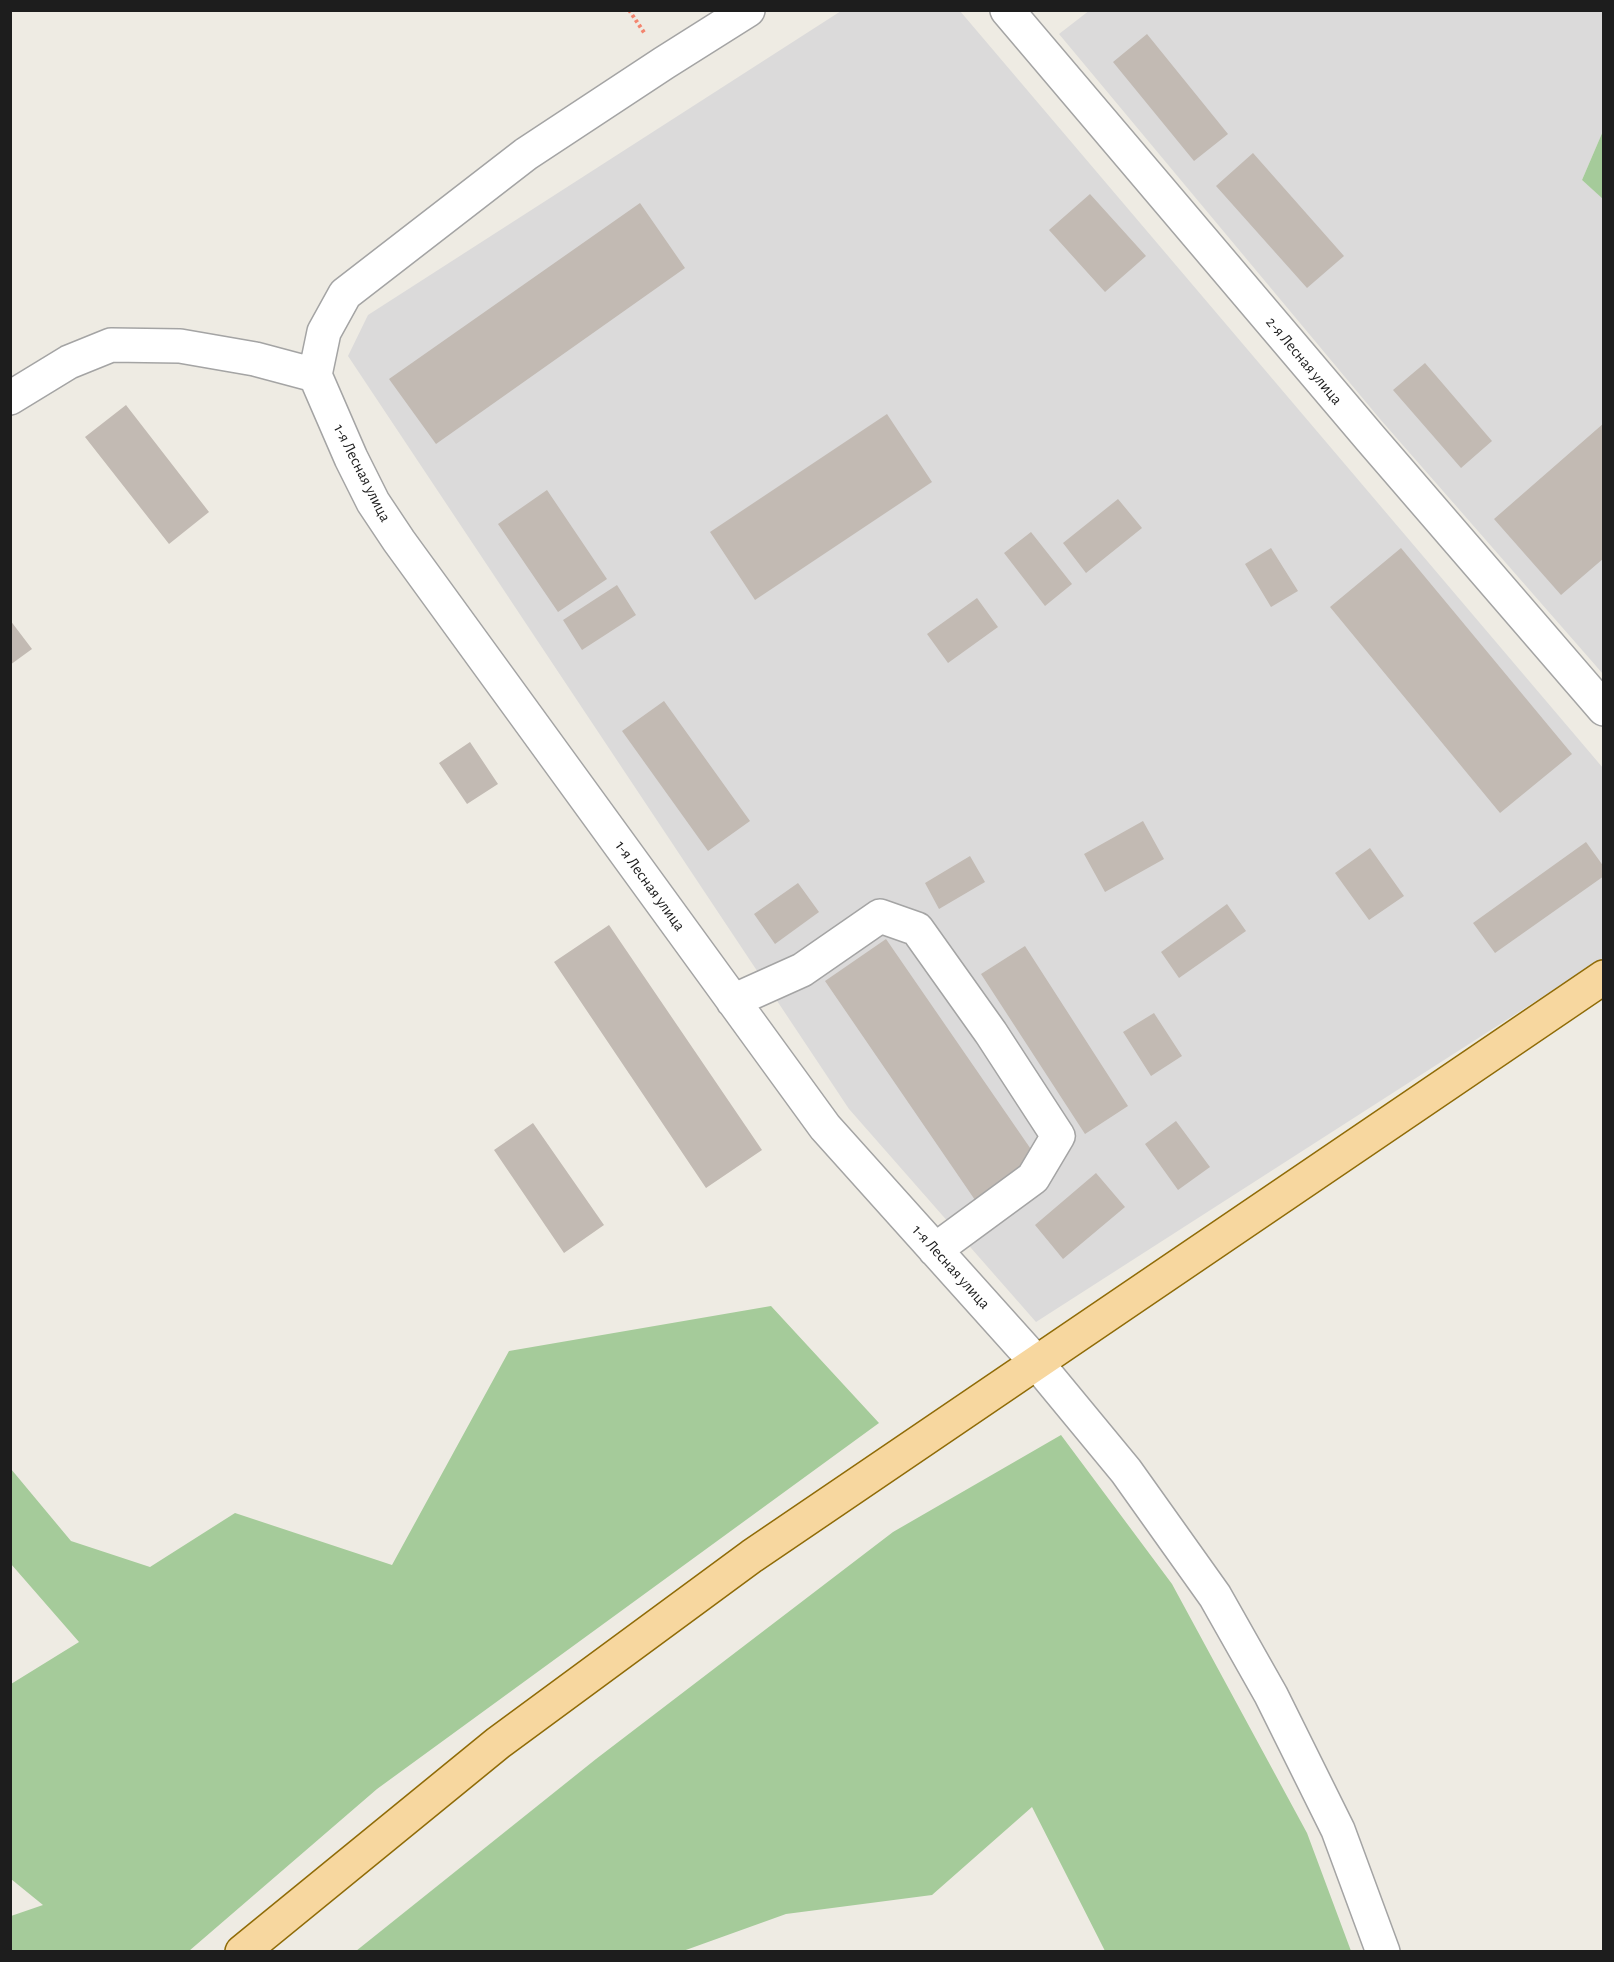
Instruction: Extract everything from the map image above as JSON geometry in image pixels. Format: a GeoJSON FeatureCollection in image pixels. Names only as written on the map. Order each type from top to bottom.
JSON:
{"type":"FeatureCollection","features":[{"type":"Feature","properties":{"kind":"main road"},"geometry":{"type":"LineString","coordinates":[[242,1952],[498,1743],[752,1556],[1604,977]]}},
{"type":"Feature","properties":{"kind":"street"},"geometry":{"type":"LineString","coordinates":[[10,398],[69,362],[111,345],[180,346],[255,359],[315,375],[324,332],[345,294],[526,154],[748,10]]}},
{"type":"Feature","properties":{"kind":"street","name":"2-я Лесная улица"},"geometry":{"type":"LineString","coordinates":[[1007,10],[1363,430],[1604,709]]}},
{"type":"Feature","properties":{"kind":"street","name":"1-я Лесная улица"},"geometry":{"type":"LineString","coordinates":[[315,375],[351,458],[380,512],[825,1127],[1036,1362],[1126,1471],[1215,1596],[1271,1695],[1338,1830],[1383,1952]]}},
{"type":"Feature","properties":{"kind":"street"},"geometry":{"type":"LineString","coordinates":[[733,1001],[802,970],[880,916],[917,929],[991,1033],[1058,1136],[1033,1178],[935,1250]]}},
{"type":"Feature","properties":{"kind":"shaded area"},"geometry":{"type":"Polygon","coordinates":[[[1090,10],[1603,11],[1603,131],[1582,180],[1604,199],[1603,674],[1380,419],[1059,34],[1090,10]]]}},
{"type":"Feature","properties":{"kind":"shaded area"},"geometry":{"type":"Polygon","coordinates":[[[841,11],[960,11],[1603,768],[1603,958],[1036,1322],[849,1109],[348,356],[368,315],[841,11]]]}},
{"type":"Feature","properties":{"kind":"green space"},"geometry":{"type":"Polygon","coordinates":[[[1603,131],[1603,199],[1582,180],[1603,131]]]}},
{"type":"Feature","properties":{"kind":"green space"},"geometry":{"type":"Polygon","coordinates":[[[771,1306],[879,1423],[377,1789],[189,1951],[11,1951],[11,1916],[43,1905],[11,1879],[11,1684],[79,1642],[11,1564],[11,1469],[71,1541],[150,1567],[235,1513],[392,1565],[509,1351],[771,1306]]]}},
{"type":"Feature","properties":{"kind":"green space"},"geometry":{"type":"Polygon","coordinates":[[[1061,1435],[1172,1584],[1307,1833],[1351,1951],[1105,1951],[1032,1807],[932,1895],[786,1914],[683,1951],[356,1951],[596,1759],[893,1532],[1061,1435]]]}},
{"type":"Feature","properties":{"kind":"building"},"geometry":{"type":"Polygon","coordinates":[[[1147,34],[1228,134],[1194,161],[1113,62],[1147,34]]]}},
{"type":"Feature","properties":{"kind":"building"},"geometry":{"type":"Polygon","coordinates":[[[1253,153],[1344,256],[1307,288],[1216,186],[1253,153]]]}},
{"type":"Feature","properties":{"kind":"building"},"geometry":{"type":"Polygon","coordinates":[[[1090,194],[1146,256],[1105,292],[1049,230],[1090,194]]]}},
{"type":"Feature","properties":{"kind":"building"},"geometry":{"type":"Polygon","coordinates":[[[640,203],[685,268],[436,444],[389,379],[640,203]]]}},
{"type":"Feature","properties":{"kind":"building"},"geometry":{"type":"Polygon","coordinates":[[[1425,363],[1492,441],[1461,468],[1393,390],[1425,363]]]}},
{"type":"Feature","properties":{"kind":"building"},"geometry":{"type":"Polygon","coordinates":[[[126,405],[209,512],[169,544],[85,437],[126,405]]]}},
{"type":"Feature","properties":{"kind":"building"},"geometry":{"type":"Polygon","coordinates":[[[887,414],[932,482],[755,600],[710,532],[887,414]]]}},
{"type":"Feature","properties":{"kind":"building"},"geometry":{"type":"Polygon","coordinates":[[[1604,423],[1604,558],[1561,595],[1494,519],[1604,423]]]}},
{"type":"Feature","properties":{"kind":"building"},"geometry":{"type":"Polygon","coordinates":[[[547,490],[607,579],[558,612],[498,524],[547,490]]]}},
{"type":"Feature","properties":{"kind":"building"},"geometry":{"type":"Polygon","coordinates":[[[1118,499],[1142,528],[1086,573],[1063,543],[1118,499]]]}},
{"type":"Feature","properties":{"kind":"building"},"geometry":{"type":"Polygon","coordinates":[[[1031,532],[1072,584],[1045,606],[1004,553],[1031,532]]]}},
{"type":"Feature","properties":{"kind":"building"},"geometry":{"type":"Polygon","coordinates":[[[1271,548],[1298,591],[1271,607],[1245,564],[1271,548]]]}},
{"type":"Feature","properties":{"kind":"building"},"geometry":{"type":"Polygon","coordinates":[[[1401,548],[1572,754],[1500,813],[1330,607],[1401,548]]]}},
{"type":"Feature","properties":{"kind":"building"},"geometry":{"type":"Polygon","coordinates":[[[617,585],[636,615],[582,650],[563,620],[617,585]]]}},
{"type":"Feature","properties":{"kind":"building"},"geometry":{"type":"Polygon","coordinates":[[[977,598],[998,627],[948,663],[927,634],[977,598]]]}},
{"type":"Feature","properties":{"kind":"building"},"geometry":{"type":"Polygon","coordinates":[[[10,620],[32,649],[10,665],[10,620]]]}},
{"type":"Feature","properties":{"kind":"building"},"geometry":{"type":"Polygon","coordinates":[[[664,701],[750,821],[708,851],[622,731],[664,701]]]}},
{"type":"Feature","properties":{"kind":"building"},"geometry":{"type":"Polygon","coordinates":[[[470,742],[498,784],[467,804],[439,763],[470,742]]]}},
{"type":"Feature","properties":{"kind":"building"},"geometry":{"type":"Polygon","coordinates":[[[1143,821],[1164,859],[1105,892],[1084,854],[1143,821]]]}},
{"type":"Feature","properties":{"kind":"building"},"geometry":{"type":"Polygon","coordinates":[[[1586,842],[1604,867],[1604,876],[1495,953],[1473,923],[1586,842]]]}},
{"type":"Feature","properties":{"kind":"building"},"geometry":{"type":"Polygon","coordinates":[[[1370,848],[1404,896],[1369,920],[1335,873],[1370,848]]]}},
{"type":"Feature","properties":{"kind":"building"},"geometry":{"type":"Polygon","coordinates":[[[970,856],[985,882],[939,909],[925,883],[970,856]]]}},
{"type":"Feature","properties":{"kind":"building"},"geometry":{"type":"Polygon","coordinates":[[[798,883],[819,912],[775,944],[754,914],[798,883]]]}},
{"type":"Feature","properties":{"kind":"building"},"geometry":{"type":"Polygon","coordinates":[[[1227,904],[1246,931],[1179,978],[1161,952],[1227,904]]]}},
{"type":"Feature","properties":{"kind":"building"},"geometry":{"type":"Polygon","coordinates":[[[609,925],[762,1150],[706,1188],[554,962],[609,925]]]}},
{"type":"Feature","properties":{"kind":"building"},"geometry":{"type":"Polygon","coordinates":[[[886,939],[1037,1158],[975,1200],[825,981],[886,939]]]}},
{"type":"Feature","properties":{"kind":"building"},"geometry":{"type":"Polygon","coordinates":[[[1025,946],[1128,1106],[1085,1134],[981,974],[1025,946]]]}},
{"type":"Feature","properties":{"kind":"building"},"geometry":{"type":"Polygon","coordinates":[[[1154,1013],[1182,1056],[1151,1076],[1123,1032],[1154,1013]]]}},
{"type":"Feature","properties":{"kind":"building"},"geometry":{"type":"Polygon","coordinates":[[[1176,1121],[1210,1167],[1178,1190],[1145,1144],[1176,1121]]]}},
{"type":"Feature","properties":{"kind":"building"},"geometry":{"type":"Polygon","coordinates":[[[533,1123],[604,1225],[564,1253],[494,1150],[533,1123]]]}},
{"type":"Feature","properties":{"kind":"building"},"geometry":{"type":"Polygon","coordinates":[[[1096,1173],[1125,1207],[1063,1259],[1035,1225],[1096,1173]]]}}]}
